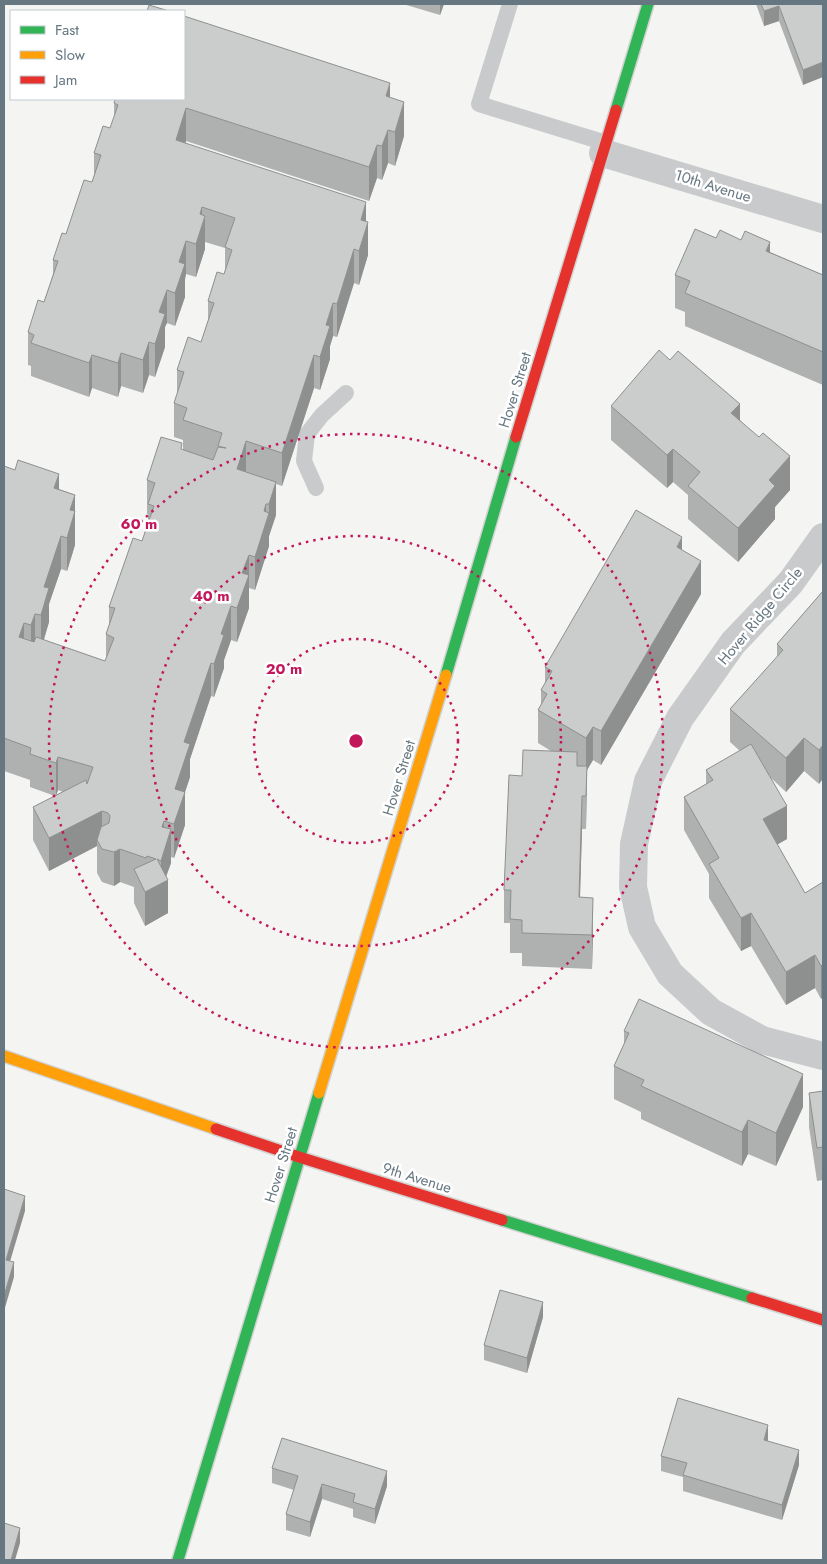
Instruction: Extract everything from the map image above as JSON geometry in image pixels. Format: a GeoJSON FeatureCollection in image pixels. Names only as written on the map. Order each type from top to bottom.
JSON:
{"type":"FeatureCollection","features":[{"type":"Feature","properties":{"kind":"main road","name":"Hover Street"},"geometry":{"type":"LineString","coordinates":[[178,1560],[648,4]]}},
{"type":"Feature","properties":{"kind":"main road","name":"9th Avenue"},"geometry":{"type":"LineString","coordinates":[[4,1056],[299,1158],[823,1320]]}},
{"type":"Feature","properties":{"kind":"street","name":"10th Avenue"},"geometry":{"type":"LineString","coordinates":[[605,148],[823,219]]}},
{"type":"Feature","properties":{"kind":"street","name":"Hover Ridge Circle"},"geometry":{"type":"LineString","coordinates":[[823,537],[791,582],[733,643],[680,718],[648,782],[634,844],[633,887],[642,927],[670,974],[712,1012],[762,1040],[823,1056]]}},
{"type":"Feature","properties":{"kind":"lane"},"geometry":{"type":"LineString","coordinates":[[510,4],[479,104],[605,148]]}},
{"type":"Feature","properties":{"kind":"lane"},"geometry":{"type":"LineString","coordinates":[[316,488],[304,461],[307,434],[322,415],[346,393]]}},
{"type":"Feature","properties":{"kind":"building"},"geometry":{"type":"Polygon","coordinates":[[[761,4],[823,4],[823,62],[803,70],[779,6],[764,11],[761,4]]]}},
{"type":"Feature","properties":{"kind":"building"},"geometry":{"type":"Polygon","coordinates":[[[149,5],[166,10],[147,10],[149,5]]]}},
{"type":"Feature","properties":{"kind":"building"},"geometry":{"type":"Polygon","coordinates":[[[185,16],[390,83],[386,96],[404,102],[395,132],[388,130],[382,146],[377,145],[369,167],[186,108],[176,140],[366,202],[361,220],[368,222],[359,251],[354,249],[337,304],[333,303],[326,325],[330,326],[320,357],[314,355],[282,453],[246,441],[237,469],[276,482],[269,504],[266,504],[264,511],[269,513],[255,557],[249,555],[242,573],[249,575],[237,608],[231,606],[221,634],[224,635],[214,664],[211,663],[184,742],[190,744],[175,789],[185,792],[174,824],[164,821],[162,827],[171,829],[161,861],[157,859],[168,880],[145,892],[134,869],[156,859],[147,856],[146,858],[120,849],[114,852],[102,849],[97,840],[101,827],[109,823],[110,816],[108,813],[102,811],[49,838],[33,807],[86,780],[87,784],[93,767],[58,757],[56,763],[30,754],[31,748],[4,738],[4,466],[15,470],[18,460],[59,474],[54,488],[75,495],[70,510],[75,511],[67,538],[61,536],[44,587],[49,588],[41,615],[35,614],[31,625],[24,623],[19,637],[34,642],[36,637],[105,661],[114,638],[106,634],[115,608],[109,607],[133,538],[142,541],[154,506],[148,504],[155,483],[147,480],[161,437],[182,443],[181,449],[213,460],[218,447],[226,448],[218,446],[222,433],[183,420],[187,408],[174,403],[184,372],[177,370],[188,337],[201,342],[214,303],[208,301],[217,272],[224,274],[232,250],[225,247],[235,218],[202,207],[200,214],[205,216],[196,244],[186,241],[179,262],[185,264],[175,293],[167,290],[159,312],[165,314],[155,344],[149,342],[143,360],[121,353],[118,363],[92,355],[89,363],[31,343],[34,335],[28,332],[38,300],[44,302],[58,261],[53,260],[62,233],[66,234],[84,180],[92,182],[101,155],[94,153],[103,126],[110,128],[118,105],[114,103],[115,100],[185,100],[185,16]]]}},
{"type":"Feature","properties":{"kind":"building"},"geometry":{"type":"Polygon","coordinates":[[[695,229],[716,238],[720,230],[741,240],[745,231],[770,242],[766,251],[823,275],[823,352],[685,293],[690,281],[675,275],[695,229]]]}},
{"type":"Feature","properties":{"kind":"building"},"geometry":{"type":"Polygon","coordinates":[[[659,350],[670,360],[678,351],[740,404],[731,413],[759,437],[763,433],[790,456],[769,480],[775,486],[738,528],[688,486],[700,472],[673,449],[667,455],[611,406],[659,350]]]}},
{"type":"Feature","properties":{"kind":"building"},"geometry":{"type":"Polygon","coordinates":[[[636,510],[682,537],[677,547],[701,561],[601,731],[593,727],[586,738],[538,710],[547,694],[541,690],[552,671],[545,667],[636,510]]]}},
{"type":"Feature","properties":{"kind":"building"},"geometry":{"type":"Polygon","coordinates":[[[823,591],[823,745],[819,750],[804,738],[786,758],[730,709],[783,650],[777,644],[823,591]]]}},
{"type":"Feature","properties":{"kind":"building"},"geometry":{"type":"Polygon","coordinates":[[[751,744],[787,806],[763,819],[805,893],[823,882],[823,964],[821,966],[815,955],[786,972],[751,913],[741,918],[709,864],[719,858],[684,797],[713,780],[706,770],[751,744]]]}},
{"type":"Feature","properties":{"kind":"building"},"geometry":{"type":"Polygon","coordinates":[[[523,750],[577,752],[577,766],[587,766],[586,796],[582,796],[579,897],[593,898],[592,935],[522,933],[522,920],[510,919],[511,890],[504,890],[509,775],[522,776],[523,750]]]}},
{"type":"Feature","properties":{"kind":"building"},"geometry":{"type":"Polygon","coordinates":[[[639,999],[803,1074],[776,1133],[748,1120],[742,1132],[641,1086],[644,1080],[614,1066],[629,1033],[624,1031],[639,999]]]}},
{"type":"Feature","properties":{"kind":"building"},"geometry":{"type":"Polygon","coordinates":[[[823,1091],[823,1147],[817,1148],[809,1093],[823,1091]]]}},
{"type":"Feature","properties":{"kind":"building"},"geometry":{"type":"Polygon","coordinates":[[[4,1189],[25,1196],[6,1260],[14,1262],[4,1296],[4,1189]]]}},
{"type":"Feature","properties":{"kind":"building"},"geometry":{"type":"Polygon","coordinates":[[[500,1290],[543,1302],[527,1358],[484,1345],[500,1290]]]}},
{"type":"Feature","properties":{"kind":"building"},"geometry":{"type":"Polygon","coordinates":[[[678,1398],[768,1425],[764,1440],[799,1450],[782,1505],[683,1475],[687,1463],[661,1456],[678,1398]]]}},
{"type":"Feature","properties":{"kind":"building"},"geometry":{"type":"Polygon","coordinates":[[[282,1438],[387,1471],[375,1509],[353,1502],[355,1494],[322,1484],[310,1522],[286,1514],[298,1476],[272,1468],[282,1438]]]}},
{"type":"Feature","properties":{"kind":"building"},"geometry":{"type":"Polygon","coordinates":[[[4,1523],[20,1528],[11,1560],[4,1560],[4,1523]]]}},
{"type":"Feature","properties":{"kind":"traffic: fast"},"geometry":{"type":"LineString","coordinates":[[616,110],[648,4]]}},
{"type":"Feature","properties":{"kind":"traffic: fast"},"geometry":{"type":"LineString","coordinates":[[446,675],[516,437]]}},
{"type":"Feature","properties":{"kind":"traffic: fast"},"geometry":{"type":"LineString","coordinates":[[178,1560],[319,1093]]}},
{"type":"Feature","properties":{"kind":"traffic: fast"},"geometry":{"type":"LineString","coordinates":[[502,1220],[752,1298]]}},
{"type":"Feature","properties":{"kind":"traffic: slow"},"geometry":{"type":"LineString","coordinates":[[319,1093],[446,675]]}},
{"type":"Feature","properties":{"kind":"traffic: slow"},"geometry":{"type":"LineString","coordinates":[[4,1056],[216,1129]]}},
{"type":"Feature","properties":{"kind":"traffic: jam"},"geometry":{"type":"LineString","coordinates":[[516,437],[616,110]]}},
{"type":"Feature","properties":{"kind":"traffic: jam"},"geometry":{"type":"LineString","coordinates":[[216,1129],[299,1157],[502,1220]]}},
{"type":"Feature","properties":{"kind":"traffic: jam"},"geometry":{"type":"LineString","coordinates":[[752,1298],[823,1320]]}}]}
